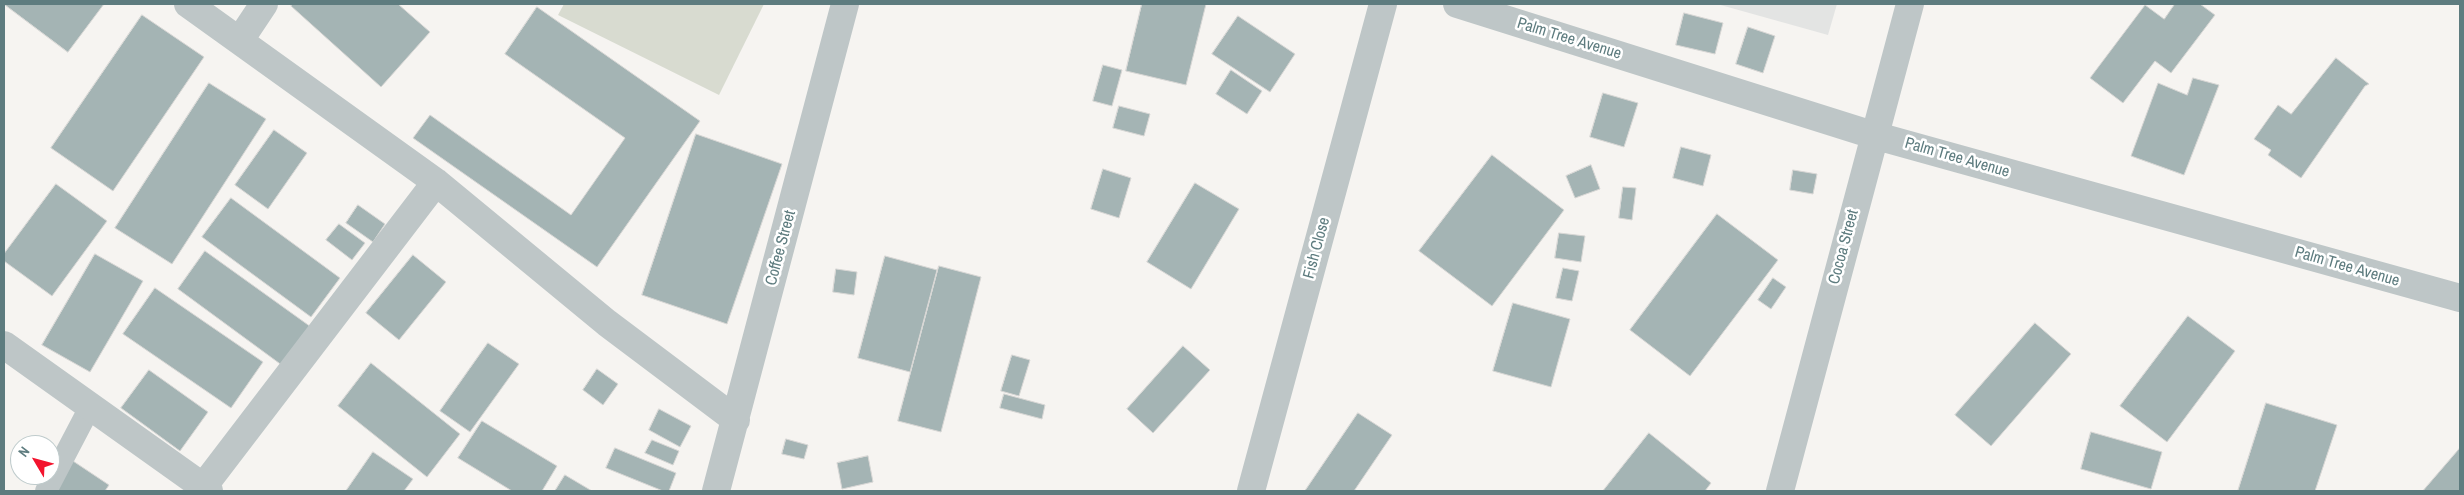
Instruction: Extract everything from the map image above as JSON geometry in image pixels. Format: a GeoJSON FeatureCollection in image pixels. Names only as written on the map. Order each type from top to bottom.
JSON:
{"type":"FeatureCollection","features":[{"type":"Feature","properties":{"kind":"street"},"geometry":{"type":"LineString","coordinates":[[188,4],[436,182],[606,323],[736,420]]}},
{"type":"Feature","properties":{"kind":"street"},"geometry":{"type":"LineString","coordinates":[[240,40],[264,4]]}},
{"type":"Feature","properties":{"kind":"street","name":"Coffee Street"},"geometry":{"type":"LineString","coordinates":[[716,491],[845,4]]}},
{"type":"Feature","properties":{"kind":"street","name":"Fish Close"},"geometry":{"type":"LineString","coordinates":[[1251,491],[1383,4]]}},
{"type":"Feature","properties":{"kind":"street","name":"Palm Tree Avenue"},"geometry":{"type":"LineString","coordinates":[[1457,4],[1873,135],[2460,298]]}},
{"type":"Feature","properties":{"kind":"street","name":"Cocoa Street"},"geometry":{"type":"LineString","coordinates":[[1780,491],[1873,135],[1910,4]]}},
{"type":"Feature","properties":{"kind":"street"},"geometry":{"type":"LineString","coordinates":[[4,345],[206,489],[436,182]]}},
{"type":"Feature","properties":{"kind":"lane"},"geometry":{"type":"LineString","coordinates":[[46,491],[90,407]]}},
{"type":"Feature","properties":{"kind":"shaded area"},"geometry":{"type":"Polygon","coordinates":[[[564,4],[764,4],[719,95],[558,15],[564,4]]]}},
{"type":"Feature","properties":{"kind":"shaded area"},"geometry":{"type":"Polygon","coordinates":[[[1717,4],[1837,4],[1828,35],[1717,4]]]}},
{"type":"Feature","properties":{"kind":"building"},"geometry":{"type":"Polygon","coordinates":[[[4,4],[104,4],[68,52],[4,4]]]}},
{"type":"Feature","properties":{"kind":"building"},"geometry":{"type":"Polygon","coordinates":[[[293,4],[398,4],[430,32],[381,87],[291,6],[293,4]]]}},
{"type":"Feature","properties":{"kind":"building"},"geometry":{"type":"Polygon","coordinates":[[[1142,4],[1206,4],[1186,85],[1126,71],[1142,4]]]}},
{"type":"Feature","properties":{"kind":"building"},"geometry":{"type":"Polygon","coordinates":[[[2175,4],[2200,4],[2215,15],[2171,73],[2155,61],[2123,103],[2090,78],[2145,5],[2164,19],[2175,4]]]}},
{"type":"Feature","properties":{"kind":"building"},"geometry":{"type":"Polygon","coordinates":[[[537,7],[700,121],[597,267],[413,138],[430,115],[571,215],[625,138],[505,54],[537,7]]]}},
{"type":"Feature","properties":{"kind":"building"},"geometry":{"type":"Polygon","coordinates":[[[1684,13],[1723,23],[1715,54],[1676,45],[1684,13]]]}},
{"type":"Feature","properties":{"kind":"building"},"geometry":{"type":"Polygon","coordinates":[[[142,15],[204,57],[113,191],[51,148],[142,15]]]}},
{"type":"Feature","properties":{"kind":"building"},"geometry":{"type":"Polygon","coordinates":[[[1238,16],[1295,54],[1270,92],[1212,54],[1238,16]]]}},
{"type":"Feature","properties":{"kind":"building"},"geometry":{"type":"Polygon","coordinates":[[[1748,27],[1775,36],[1763,73],[1736,64],[1748,27]]]}},
{"type":"Feature","properties":{"kind":"building"},"geometry":{"type":"Polygon","coordinates":[[[2336,58],[2369,84],[2365,86],[2301,178],[2268,155],[2271,150],[2254,139],[2278,105],[2291,114],[2336,58]]]}},
{"type":"Feature","properties":{"kind":"building"},"geometry":{"type":"Polygon","coordinates":[[[1103,65],[1122,70],[1112,106],[1093,101],[1103,65]]]}},
{"type":"Feature","properties":{"kind":"building"},"geometry":{"type":"Polygon","coordinates":[[[1231,70],[1262,91],[1247,114],[1216,94],[1231,70]]]}},
{"type":"Feature","properties":{"kind":"building"},"geometry":{"type":"Polygon","coordinates":[[[2193,78],[2219,85],[2184,175],[2131,156],[2158,83],[2187,95],[2193,78]]]}},
{"type":"Feature","properties":{"kind":"building"},"geometry":{"type":"Polygon","coordinates":[[[209,83],[266,119],[172,264],[115,228],[209,83]]]}},
{"type":"Feature","properties":{"kind":"building"},"geometry":{"type":"Polygon","coordinates":[[[1603,93],[1638,103],[1624,147],[1590,137],[1603,93]]]}},
{"type":"Feature","properties":{"kind":"building"},"geometry":{"type":"Polygon","coordinates":[[[1119,106],[1150,114],[1144,136],[1113,128],[1119,106]]]}},
{"type":"Feature","properties":{"kind":"building"},"geometry":{"type":"Polygon","coordinates":[[[274,130],[307,153],[268,209],[235,185],[274,130]]]}},
{"type":"Feature","properties":{"kind":"building"},"geometry":{"type":"Polygon","coordinates":[[[696,134],[782,164],[727,324],[642,295],[696,134]]]}},
{"type":"Feature","properties":{"kind":"building"},"geometry":{"type":"Polygon","coordinates":[[[1681,147],[1711,155],[1703,186],[1673,178],[1681,147]]]}},
{"type":"Feature","properties":{"kind":"building"},"geometry":{"type":"Polygon","coordinates":[[[1492,155],[1564,210],[1492,306],[1419,251],[1492,155]]]}},
{"type":"Feature","properties":{"kind":"building"},"geometry":{"type":"Polygon","coordinates":[[[1591,165],[1600,189],[1575,198],[1566,176],[1591,165]]]}},
{"type":"Feature","properties":{"kind":"building"},"geometry":{"type":"Polygon","coordinates":[[[1103,169],[1131,178],[1119,218],[1091,209],[1103,169]]]}},
{"type":"Feature","properties":{"kind":"building"},"geometry":{"type":"Polygon","coordinates":[[[1793,170],[1817,174],[1813,194],[1790,190],[1793,170]]]}},
{"type":"Feature","properties":{"kind":"building"},"geometry":{"type":"Polygon","coordinates":[[[1195,183],[1239,209],[1191,289],[1147,262],[1195,183]]]}},
{"type":"Feature","properties":{"kind":"building"},"geometry":{"type":"Polygon","coordinates":[[[56,184],[107,221],[52,296],[4,261],[4,254],[56,184]]]}},
{"type":"Feature","properties":{"kind":"building"},"geometry":{"type":"Polygon","coordinates":[[[1623,187],[1636,188],[1632,220],[1619,218],[1623,187]]]}},
{"type":"Feature","properties":{"kind":"building"},"geometry":{"type":"Polygon","coordinates":[[[231,198],[340,278],[311,317],[202,237],[231,198]]]}},
{"type":"Feature","properties":{"kind":"building"},"geometry":{"type":"Polygon","coordinates":[[[358,205],[385,224],[373,242],[346,223],[358,205]]]}},
{"type":"Feature","properties":{"kind":"building"},"geometry":{"type":"Polygon","coordinates":[[[1717,214],[1778,260],[1690,376],[1630,330],[1717,214]]]}},
{"type":"Feature","properties":{"kind":"building"},"geometry":{"type":"Polygon","coordinates":[[[339,224],[365,243],[352,260],[326,240],[339,224]]]}},
{"type":"Feature","properties":{"kind":"building"},"geometry":{"type":"Polygon","coordinates":[[[1559,233],[1585,236],[1581,262],[1555,258],[1559,233]]]}},
{"type":"Feature","properties":{"kind":"building"},"geometry":{"type":"Polygon","coordinates":[[[205,251],[311,327],[283,366],[178,289],[205,251]]]}},
{"type":"Feature","properties":{"kind":"building"},"geometry":{"type":"Polygon","coordinates":[[[95,254],[143,281],[90,372],[42,345],[95,254]]]}},
{"type":"Feature","properties":{"kind":"building"},"geometry":{"type":"Polygon","coordinates":[[[413,255],[446,282],[399,340],[366,313],[413,255]]]}},
{"type":"Feature","properties":{"kind":"building"},"geometry":{"type":"Polygon","coordinates":[[[885,256],[937,270],[910,372],[858,358],[885,256]]]}},
{"type":"Feature","properties":{"kind":"building"},"geometry":{"type":"Polygon","coordinates":[[[939,266],[981,277],[941,432],[898,421],[939,266]]]}},
{"type":"Feature","properties":{"kind":"building"},"geometry":{"type":"Polygon","coordinates":[[[1563,268],[1579,271],[1572,301],[1556,298],[1563,268]]]}},
{"type":"Feature","properties":{"kind":"building"},"geometry":{"type":"Polygon","coordinates":[[[836,269],[857,272],[854,295],[833,292],[836,269]]]}},
{"type":"Feature","properties":{"kind":"building"},"geometry":{"type":"Polygon","coordinates":[[[1773,278],[1786,287],[1771,309],[1758,300],[1773,278]]]}},
{"type":"Feature","properties":{"kind":"building"},"geometry":{"type":"Polygon","coordinates":[[[155,288],[263,362],[231,408],[123,334],[155,288]]]}},
{"type":"Feature","properties":{"kind":"building"},"geometry":{"type":"Polygon","coordinates":[[[1513,303],[1570,319],[1551,387],[1493,371],[1513,303]]]}},
{"type":"Feature","properties":{"kind":"building"},"geometry":{"type":"Polygon","coordinates":[[[2188,316],[2235,351],[2167,442],[2120,406],[2188,316]]]}},
{"type":"Feature","properties":{"kind":"building"},"geometry":{"type":"Polygon","coordinates":[[[2035,323],[2071,354],[1991,446],[1955,415],[2035,323]]]}},
{"type":"Feature","properties":{"kind":"building"},"geometry":{"type":"Polygon","coordinates":[[[488,343],[519,364],[470,432],[440,411],[488,343]]]}},
{"type":"Feature","properties":{"kind":"building"},"geometry":{"type":"Polygon","coordinates":[[[1183,346],[1210,370],[1153,433],[1127,409],[1183,346]]]}},
{"type":"Feature","properties":{"kind":"building"},"geometry":{"type":"Polygon","coordinates":[[[1012,355],[1030,360],[1019,396],[1001,391],[1012,355]]]}},
{"type":"Feature","properties":{"kind":"building"},"geometry":{"type":"Polygon","coordinates":[[[371,363],[460,434],[427,477],[338,406],[371,363]]]}},
{"type":"Feature","properties":{"kind":"building"},"geometry":{"type":"Polygon","coordinates":[[[597,369],[618,384],[603,405],[583,390],[597,369]]]}},
{"type":"Feature","properties":{"kind":"building"},"geometry":{"type":"Polygon","coordinates":[[[149,370],[208,412],[180,451],[121,408],[149,370]]]}},
{"type":"Feature","properties":{"kind":"building"},"geometry":{"type":"Polygon","coordinates":[[[1004,394],[1045,405],[1042,419],[1000,408],[1004,394]]]}},
{"type":"Feature","properties":{"kind":"building"},"geometry":{"type":"Polygon","coordinates":[[[2266,403],[2337,425],[2315,491],[2238,491],[2266,403]]]}},
{"type":"Feature","properties":{"kind":"building"},"geometry":{"type":"Polygon","coordinates":[[[659,409],[691,426],[680,447],[649,430],[659,409]]]}},
{"type":"Feature","properties":{"kind":"building"},"geometry":{"type":"Polygon","coordinates":[[[1358,413],[1392,435],[1354,491],[1305,491],[1358,413]]]}},
{"type":"Feature","properties":{"kind":"building"},"geometry":{"type":"Polygon","coordinates":[[[482,421],[557,466],[542,491],[512,491],[458,458],[482,421]]]}},
{"type":"Feature","properties":{"kind":"building"},"geometry":{"type":"Polygon","coordinates":[[[2091,432],[2162,452],[2151,489],[2081,469],[2091,432]]]}},
{"type":"Feature","properties":{"kind":"building"},"geometry":{"type":"Polygon","coordinates":[[[1649,433],[1711,483],[1705,491],[1603,491],[1649,433]]]}},
{"type":"Feature","properties":{"kind":"building"},"geometry":{"type":"Polygon","coordinates":[[[786,439],[808,445],[804,459],[782,454],[786,439]]]}},
{"type":"Feature","properties":{"kind":"building"},"geometry":{"type":"Polygon","coordinates":[[[652,440],[679,451],[673,465],[645,453],[652,440]]]}},
{"type":"Feature","properties":{"kind":"building"},"geometry":{"type":"Polygon","coordinates":[[[615,448],[676,473],[669,491],[663,491],[606,468],[615,448]]]}},
{"type":"Feature","properties":{"kind":"building"},"geometry":{"type":"Polygon","coordinates":[[[2460,448],[2460,491],[2423,491],[2460,448]]]}},
{"type":"Feature","properties":{"kind":"building"},"geometry":{"type":"Polygon","coordinates":[[[373,452],[413,479],[404,491],[346,491],[373,452]]]}},
{"type":"Feature","properties":{"kind":"building"},"geometry":{"type":"Polygon","coordinates":[[[868,456],[873,482],[842,489],[837,463],[868,456]]]}},
{"type":"Feature","properties":{"kind":"building"},"geometry":{"type":"Polygon","coordinates":[[[73,461],[109,485],[105,491],[52,491],[56,485],[60,485],[60,480],[73,461]]]}},
{"type":"Feature","properties":{"kind":"building"},"geometry":{"type":"Polygon","coordinates":[[[565,475],[592,491],[555,491],[565,475]]]}}]}
